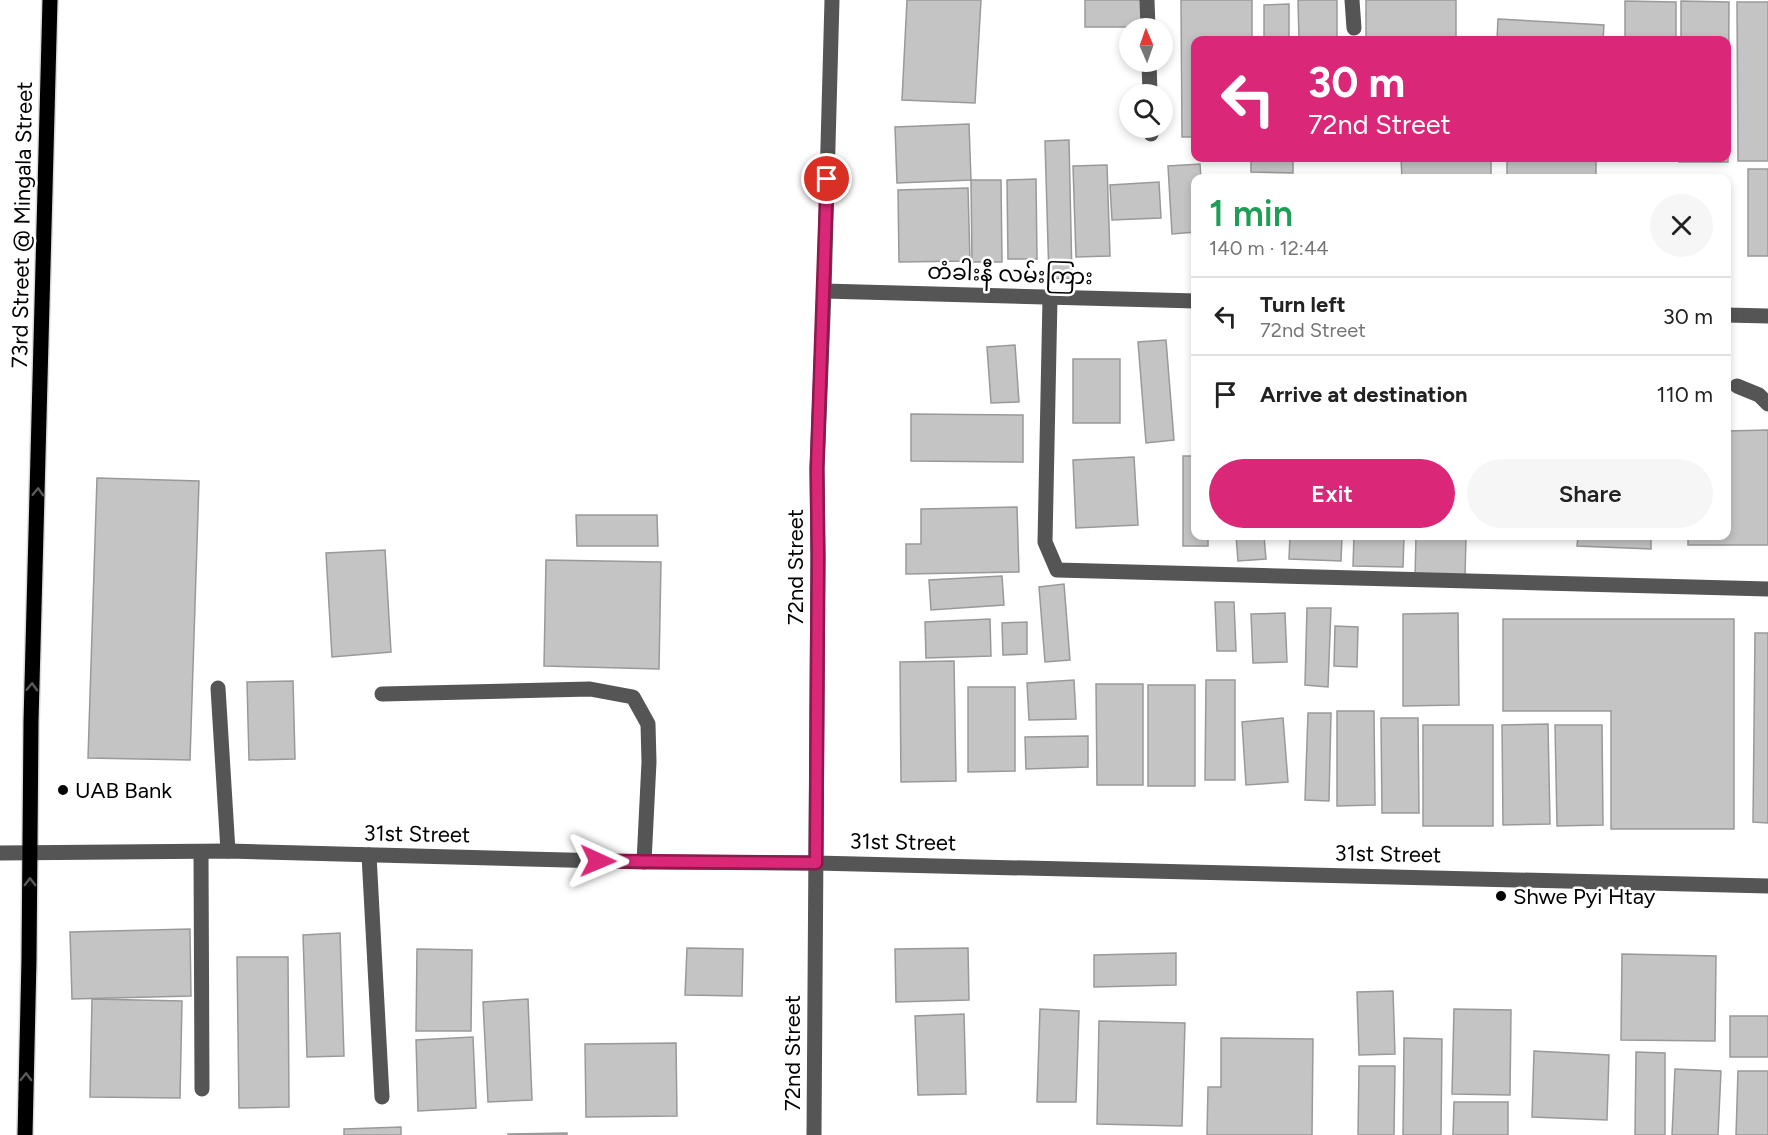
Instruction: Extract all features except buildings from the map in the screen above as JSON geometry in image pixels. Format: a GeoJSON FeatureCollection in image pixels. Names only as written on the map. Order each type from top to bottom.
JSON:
{"type":"FeatureCollection","features":[{"type":"Feature","properties":{"kind":"main road","name":"73rd Street @ Mingala Street"},"geometry":{"type":"LineString","coordinates":[[25,1135],[32,722],[50,0]]}},
{"type":"Feature","properties":{"kind":"street","name":"72nd Street"},"geometry":{"type":"LineString","coordinates":[[813,1135],[817,468],[832,0]]}},
{"type":"Feature","properties":{"kind":"street"},"geometry":{"type":"LineString","coordinates":[[1147,0],[1148,18]]}},
{"type":"Feature","properties":{"kind":"street"},"geometry":{"type":"LineString","coordinates":[[1352,0],[1354,28]]}},
{"type":"Feature","properties":{"kind":"street","name":"တံခါးနီ လမ်းကြား"},"geometry":{"type":"LineString","coordinates":[[824,291],[1191,301]]}},
{"type":"Feature","properties":{"kind":"street"},"geometry":{"type":"LineString","coordinates":[[1050,298],[1045,542],[1057,570],[1768,589]]}},
{"type":"Feature","properties":{"kind":"street"},"geometry":{"type":"LineString","coordinates":[[1731,315],[1768,316]]}},
{"type":"Feature","properties":{"kind":"street"},"geometry":{"type":"LineString","coordinates":[[1737,386],[1759,395],[1768,404]]}},
{"type":"Feature","properties":{"kind":"street"},"geometry":{"type":"LineString","coordinates":[[218,688],[228,851]]}},
{"type":"Feature","properties":{"kind":"street"},"geometry":{"type":"LineString","coordinates":[[382,694],[590,689],[633,697],[648,724],[649,762],[644,862]]}},
{"type":"Feature","properties":{"kind":"street","name":"31st Street"},"geometry":{"type":"LineString","coordinates":[[0,854],[228,851],[1768,886]]}},
{"type":"Feature","properties":{"kind":"street"},"geometry":{"type":"LineString","coordinates":[[201,852],[202,1089]]}},
{"type":"Feature","properties":{"kind":"street"},"geometry":{"type":"LineString","coordinates":[[369,855],[382,1097]]}},
{"type":"Feature","properties":{"kind":"place","name":"UAB Bank"},"geometry":{"type":"Point","coordinates":[63,790]}},
{"type":"Feature","properties":{"kind":"place","name":"Shwe Pyi Htay"},"geometry":{"type":"Point","coordinates":[1501,896]}},
{"type":"Feature","properties":{"kind":"route"},"geometry":{"type":"LineString","coordinates":[[598,861],[816,863],[817,468],[827,179]]}}]}
